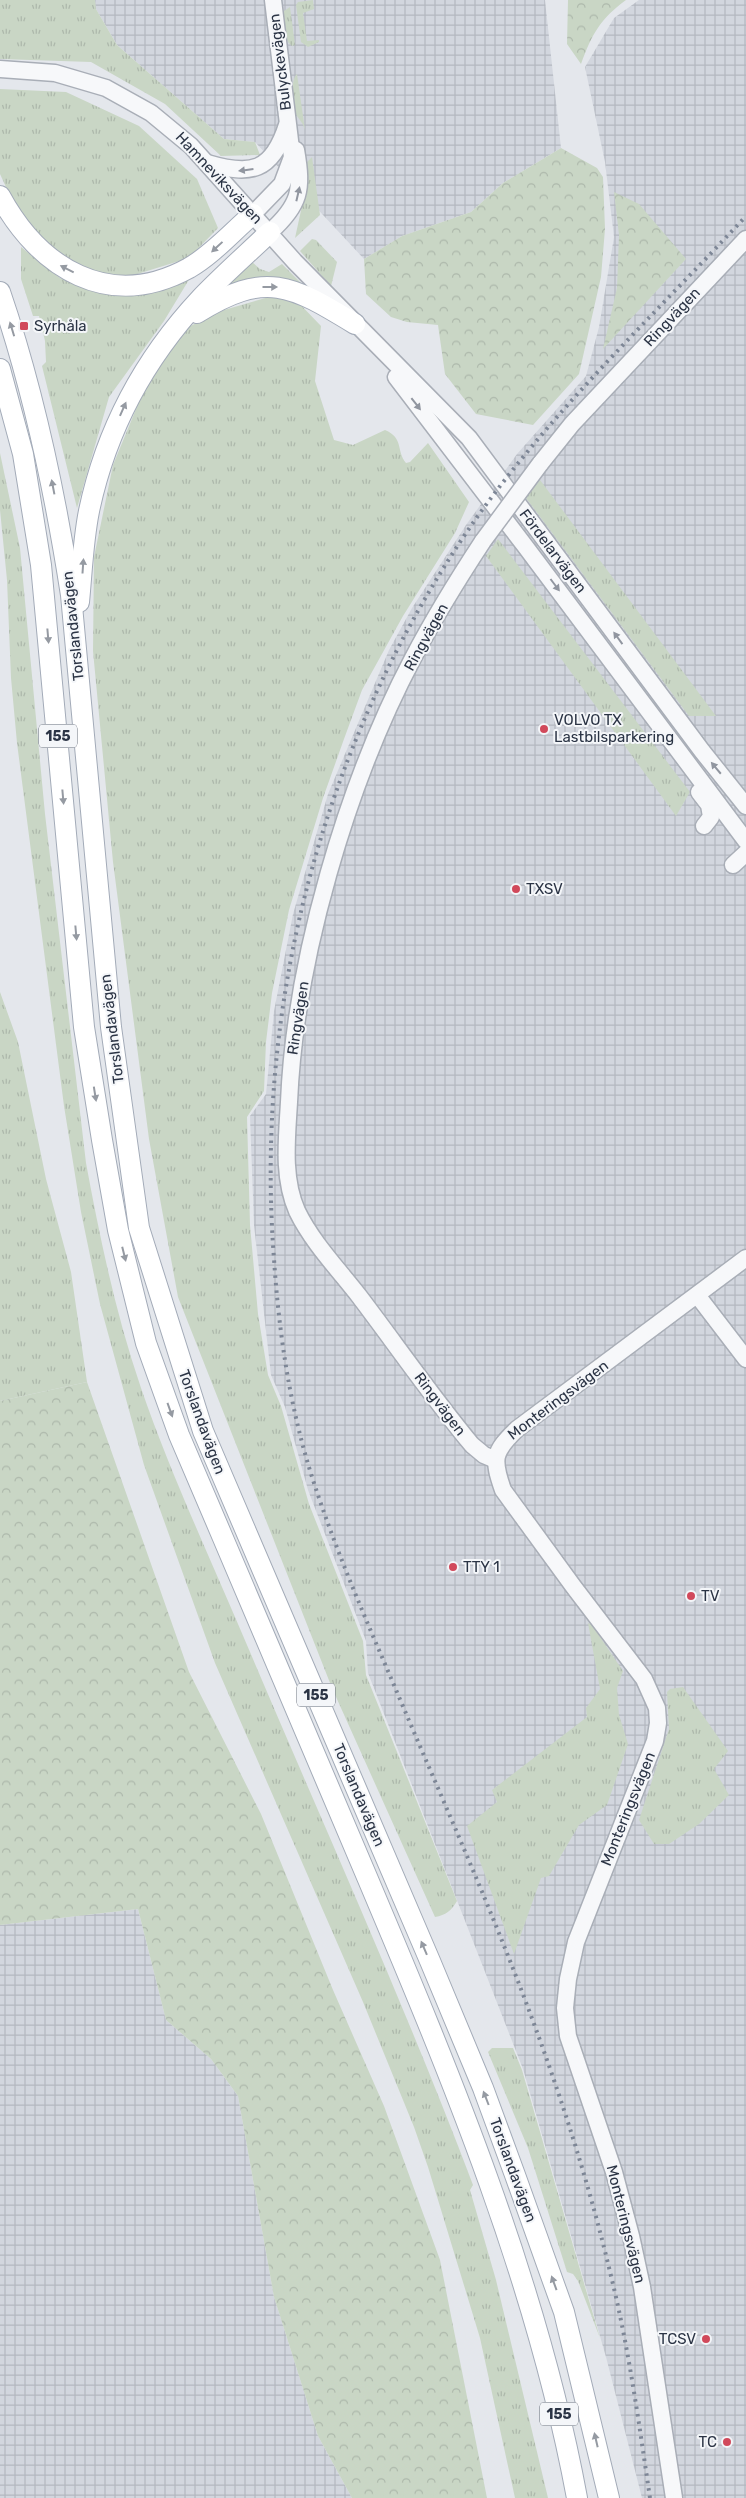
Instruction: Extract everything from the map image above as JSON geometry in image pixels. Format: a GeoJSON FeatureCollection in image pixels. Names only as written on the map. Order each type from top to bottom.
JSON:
{"type":"FeatureCollection","features":[{"type":"Feature","properties":{"kind":"main road"},"geometry":{"type":"LineString","coordinates":[[0,196],[26,236],[50,259],[77,274],[112,284],[154,281],[183,270],[213,251],[253,214]]}},
{"type":"Feature","properties":{"kind":"main road"},"geometry":{"type":"LineString","coordinates":[[79,688],[79,602],[89,510],[104,455],[140,377],[178,325],[226,273],[270,232]]}},
{"type":"Feature","properties":{"kind":"main road"},"geometry":{"type":"LineString","coordinates":[[178,325],[212,303],[232,294],[270,286],[308,296],[355,324]]}},
{"type":"Feature","properties":{"kind":"main road","name":"Torslandavägen"},"geometry":{"type":"LineString","coordinates":[[0,292],[37,415],[53,488],[71,595],[111,1027],[139,1228],[203,1432],[430,1962],[482,2088],[515,2175],[564,2312],[608,2498]]}},
{"type":"Feature","properties":{"kind":"main road","name":"Torslandavägen"},"geometry":{"type":"LineString","coordinates":[[0,369],[23,454],[43,587],[84,1027],[118,1230],[146,1343],[179,1435],[457,2093],[532,2313],[564,2430],[577,2498]]}},
{"type":"Feature","properties":{"kind":"main road"},"geometry":{"type":"LineString","coordinates":[[0,418],[33,558],[43,587]]}},
{"type":"Feature","properties":{"kind":"street","name":"Bulyckevägen"},"geometry":{"type":"LineString","coordinates":[[253,214],[276,192],[286,176],[292,157],[273,0]]}},
{"type":"Feature","properties":{"kind":"street","name":"Hamneviksvägen"},"geometry":{"type":"LineString","coordinates":[[3,69],[56,73],[106,88],[128,98],[172,127],[270,232]]}},
{"type":"Feature","properties":{"kind":"street","name":"Bulyckevägen"},"geometry":{"type":"LineString","coordinates":[[207,163],[238,171],[256,168],[273,155],[289,130]]}},
{"type":"Feature","properties":{"kind":"street","name":"Bulyckevägen"},"geometry":{"type":"LineString","coordinates":[[270,232],[293,208],[300,187],[295,143],[289,130]]}},
{"type":"Feature","properties":{"kind":"street","name":"Fördelarvägen"},"geometry":{"type":"LineString","coordinates":[[270,232],[295,262],[469,438],[702,751],[746,806]]}},
{"type":"Feature","properties":{"kind":"street","name":"Ringvägen"},"geometry":{"type":"LineString","coordinates":[[496,1460],[484,1455],[462,1433],[337,1269],[298,1211],[287,1176],[292,1051],[314,930],[336,849],[365,767],[396,693],[413,658],[483,541],[572,424],[746,239]]}},
{"type":"Feature","properties":{"kind":"street","name":"Fördelarvägen"},"geometry":{"type":"LineString","coordinates":[[355,324],[746,841]]}},
{"type":"Feature","properties":{"kind":"street","name":"Fördelarvägen"},"geometry":{"type":"LineString","coordinates":[[686,761],[689,778],[709,805],[711,817],[704,826]]}},
{"type":"Feature","properties":{"kind":"street","name":"Fördelarvägen"},"geometry":{"type":"LineString","coordinates":[[736,792],[746,814]]}},
{"type":"Feature","properties":{"kind":"street"},"geometry":{"type":"LineString","coordinates":[[739,865],[746,853]]}},
{"type":"Feature","properties":{"kind":"street","name":"Monteringsvägen"},"geometry":{"type":"LineString","coordinates":[[674,2498],[642,2287],[614,2172],[571,2043],[565,2008],[568,1979],[576,1942],[655,1741],[658,1723],[657,1708],[644,1678],[572,1586],[503,1490],[497,1474],[496,1460],[499,1446],[517,1430],[746,1258]]}},
{"type":"Feature","properties":{"kind":"street"},"geometry":{"type":"LineString","coordinates":[[697,1295],[746,1360]]}},
{"type":"Feature","properties":{"kind":"shaded area"},"geometry":{"type":"Polygon","coordinates":[[[95,0],[545,0],[561,148],[503,183],[471,212],[402,236],[364,259],[255,142],[224,139],[117,45],[96,9],[95,0]]]}},
{"type":"Feature","properties":{"kind":"shaded area"},"geometry":{"type":"Polygon","coordinates":[[[639,0],[746,0],[746,2498],[642,2498],[606,2357],[523,2069],[368,1673],[366,1641],[308,1490],[285,1407],[271,1375],[254,1225],[250,1116],[266,1094],[274,1011],[293,914],[328,794],[389,650],[412,608],[466,525],[517,454],[586,376],[599,327],[614,237],[605,162],[585,67],[614,18],[639,0]]]}},
{"type":"Feature","properties":{"kind":"shaded area"},"geometry":{"type":"Polygon","coordinates":[[[138,1909],[166,2020],[211,2059],[238,2096],[274,2297],[318,2436],[352,2498],[0,2498],[0,1925],[138,1909]]]}},
{"type":"Feature","properties":{"kind":"green space"},"geometry":{"type":"Polygon","coordinates":[[[0,0],[95,0],[96,9],[117,45],[224,139],[255,142],[260,155],[221,156],[165,104],[91,62],[0,59],[0,0]]]}},
{"type":"Feature","properties":{"kind":"green space"},"geometry":{"type":"Polygon","coordinates":[[[313,0],[314,9],[303,13],[307,41],[319,40],[319,42],[308,47],[301,42],[296,5],[298,2],[313,0]]]}},
{"type":"Feature","properties":{"kind":"green space"},"geometry":{"type":"Polygon","coordinates":[[[568,0],[626,0],[598,28],[581,64],[567,44],[568,0]]]}},
{"type":"Feature","properties":{"kind":"green space"},"geometry":{"type":"Polygon","coordinates":[[[290,7],[295,45],[292,46],[285,35],[284,25],[284,11],[290,7]]]}},
{"type":"Feature","properties":{"kind":"green space"},"geometry":{"type":"Polygon","coordinates":[[[297,74],[305,130],[295,113],[293,101],[293,82],[297,74]]]}},
{"type":"Feature","properties":{"kind":"green space"},"geometry":{"type":"Polygon","coordinates":[[[0,89],[66,92],[139,126],[197,179],[218,228],[189,258],[131,276],[96,273],[63,261],[17,211],[0,174],[0,89]]]}},
{"type":"Feature","properties":{"kind":"green space"},"geometry":{"type":"Polygon","coordinates":[[[561,148],[597,168],[603,177],[605,229],[601,277],[579,374],[533,425],[476,414],[445,374],[438,325],[407,322],[391,317],[366,294],[364,259],[402,236],[471,212],[503,183],[561,148]]]}},
{"type":"Feature","properties":{"kind":"green space"},"geometry":{"type":"Polygon","coordinates":[[[312,157],[320,215],[295,238],[305,192],[306,163],[312,157]]]}},
{"type":"Feature","properties":{"kind":"green space"},"geometry":{"type":"Polygon","coordinates":[[[614,192],[639,204],[686,259],[603,349],[617,288],[619,235],[614,192]]]}},
{"type":"Feature","properties":{"kind":"green space"},"geometry":{"type":"Polygon","coordinates":[[[312,239],[316,240],[337,262],[331,286],[300,251],[312,239]]]}},
{"type":"Feature","properties":{"kind":"green space"},"geometry":{"type":"Polygon","coordinates":[[[21,247],[60,278],[89,290],[140,295],[190,278],[164,321],[109,397],[77,508],[42,366],[46,362],[45,341],[39,316],[33,316],[21,279],[21,247]]]}},
{"type":"Feature","properties":{"kind":"green space"},"geometry":{"type":"Polygon","coordinates":[[[251,261],[260,269],[269,272],[282,264],[302,284],[227,289],[225,284],[251,261]]]}},
{"type":"Feature","properties":{"kind":"green space"},"geometry":{"type":"Polygon","coordinates":[[[269,297],[295,299],[321,326],[315,381],[334,440],[353,445],[385,430],[395,437],[406,463],[410,462],[428,443],[469,502],[455,533],[403,616],[362,690],[344,739],[323,798],[289,910],[272,993],[266,1042],[264,1091],[247,1117],[250,1225],[258,1314],[268,1375],[281,1406],[309,1504],[363,1641],[366,1675],[457,1901],[448,1912],[435,1917],[332,1688],[178,1297],[149,1139],[113,862],[93,651],[94,557],[113,465],[143,392],[184,329],[224,310],[269,297]]]}},
{"type":"Feature","properties":{"kind":"green space"},"geometry":{"type":"Polygon","coordinates":[[[0,453],[20,548],[45,814],[86,1163],[116,1305],[141,1388],[166,1455],[392,1984],[473,2185],[470,2190],[496,2280],[548,2498],[515,2498],[480,2338],[428,2167],[414,2127],[363,2002],[215,1663],[144,1465],[100,1304],[81,1212],[64,1106],[17,743],[11,678],[7,580],[0,510],[0,453]]]}},
{"type":"Feature","properties":{"kind":"green space"},"geometry":{"type":"Polygon","coordinates":[[[540,480],[716,716],[689,716],[526,498],[540,480]]]}},
{"type":"Feature","properties":{"kind":"green space"},"geometry":{"type":"Polygon","coordinates":[[[498,539],[690,792],[676,816],[486,556],[498,539]]]}},
{"type":"Feature","properties":{"kind":"green space"},"geometry":{"type":"Polygon","coordinates":[[[0,992],[18,1042],[46,1179],[71,1272],[87,1382],[0,1401],[0,992]]]}},
{"type":"Feature","properties":{"kind":"green space"},"geometry":{"type":"Polygon","coordinates":[[[87,1382],[189,1672],[261,1814],[333,1990],[384,2106],[440,2260],[487,2498],[352,2498],[318,2436],[274,2297],[238,2096],[211,2059],[166,2020],[138,1909],[0,1925],[0,1401],[87,1382]]]}},
{"type":"Feature","properties":{"kind":"green space"},"geometry":{"type":"Polygon","coordinates":[[[588,1623],[592,1625],[623,1671],[617,1688],[619,1715],[628,1744],[607,1805],[579,1825],[549,1876],[541,1878],[514,1954],[467,1826],[497,1802],[492,1790],[587,1717],[586,1708],[600,1689],[588,1623]]]}},
{"type":"Feature","properties":{"kind":"green space"},"geometry":{"type":"Polygon","coordinates":[[[683,1687],[728,1751],[714,1769],[729,1795],[699,1824],[669,1844],[654,1844],[639,1820],[669,1729],[667,1692],[670,1689],[683,1687]]]}},
{"type":"Feature","properties":{"kind":"green space"},"geometry":{"type":"Polygon","coordinates":[[[492,2048],[513,2048],[522,2070],[600,2338],[578,2281],[573,2274],[567,2272],[528,2148],[488,2052],[492,2048]]]}},
{"type":"Feature","properties":{"kind":"railway"},"geometry":{"type":"LineString","coordinates":[[650,2498],[633,2387],[617,2303],[585,2176],[564,2111],[530,2013],[497,1929],[340,1555],[305,1453],[292,1399],[282,1343],[274,1259],[271,1167],[275,1075],[287,983],[306,893],[332,805],[365,719],[404,636],[451,556],[482,510],[516,465],[591,380],[746,216]]}},
{"type":"Feature","properties":{"kind":"place","name":"Syrhåla"},"geometry":{"type":"Point","coordinates":[24,326]}},
{"type":"Feature","properties":{"kind":"place","name":"VOLVO TX Lastbilsparkering"},"geometry":{"type":"Point","coordinates":[544,729]}},
{"type":"Feature","properties":{"kind":"place","name":"TXSV"},"geometry":{"type":"Point","coordinates":[516,889]}},
{"type":"Feature","properties":{"kind":"place","name":"TTY 1"},"geometry":{"type":"Point","coordinates":[453,1567]}},
{"type":"Feature","properties":{"kind":"place","name":"TV"},"geometry":{"type":"Point","coordinates":[691,1596]}},
{"type":"Feature","properties":{"kind":"place","name":"TCSV"},"geometry":{"type":"Point","coordinates":[706,2339]}},
{"type":"Feature","properties":{"kind":"place","name":"TC"},"geometry":{"type":"Point","coordinates":[727,2442]}}]}
